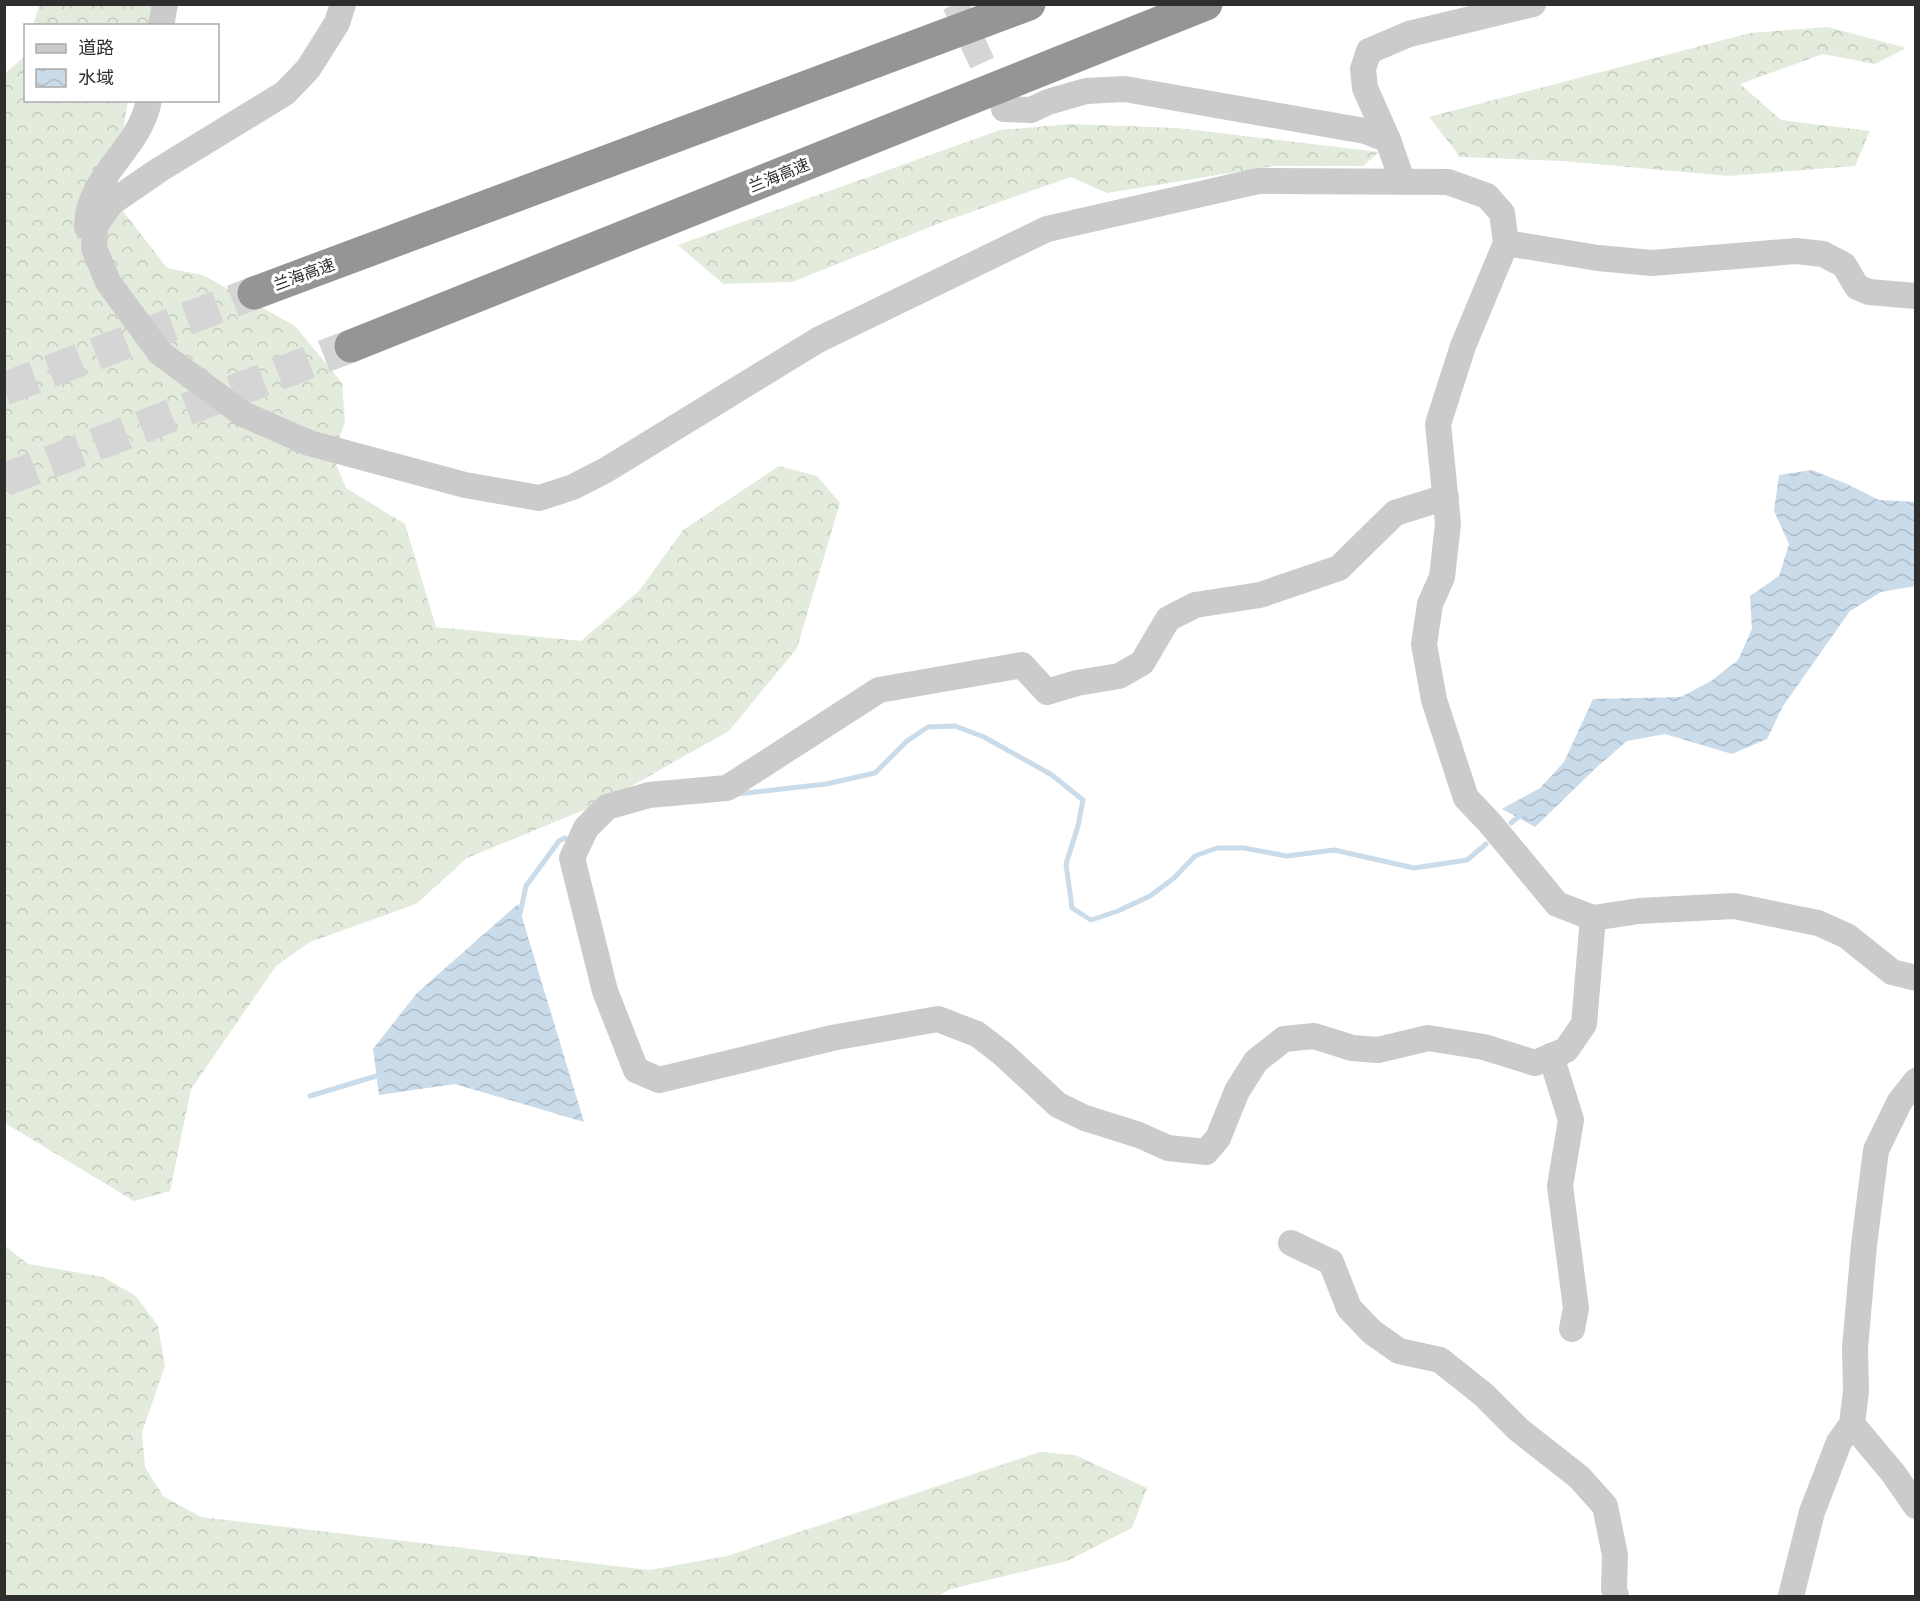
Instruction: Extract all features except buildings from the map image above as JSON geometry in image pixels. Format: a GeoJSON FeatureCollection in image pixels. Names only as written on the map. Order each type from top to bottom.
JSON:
{"type":"FeatureCollection","features":[{"type":"Feature","properties":{"kind":"highway","name":"兰海高速"},"geometry":{"type":"LineString","coordinates":[[254,293],[1029,4]]}},
{"type":"Feature","properties":{"kind":"highway","name":"兰海高速"},"geometry":{"type":"LineString","coordinates":[[351,346],[1206,4]]}},
{"type":"Feature","properties":{"kind":"street"},"geometry":{"type":"LineString","coordinates":[[161,24],[165,4]]}},
{"type":"Feature","properties":{"kind":"street"},"geometry":{"type":"LineString","coordinates":[[94,248],[95,226],[111,203],[159,170],[285,93],[308,69],[337,23],[343,4]]}},
{"type":"Feature","properties":{"kind":"street"},"geometry":{"type":"LineString","coordinates":[[1402,180],[1388,140],[1365,88],[1363,69],[1369,51],[1409,34],[1533,4]]}},
{"type":"Feature","properties":{"kind":"street"},"geometry":{"type":"LineString","coordinates":[[1004,109],[1031,110],[1048,102],[1086,91],[1125,89],[1365,131],[1388,140]]}},
{"type":"Feature","properties":{"kind":"street"},"geometry":{"type":"LineString","coordinates":[[147,102],[132,141],[102,178],[87,215],[87,235],[108,282],[160,353],[243,414],[309,443],[465,485],[539,498],[573,487],[606,470],[818,340],[1047,229],[1258,180],[1448,182],[1488,196],[1502,213],[1506,243],[1463,346],[1438,424],[1448,524],[1442,577],[1430,604],[1424,644],[1434,700],[1466,798],[1489,822],[1557,904],[1593,918],[1640,911],[1734,906],[1818,923],[1847,936],[1892,972],[1916,978]]}},
{"type":"Feature","properties":{"kind":"street"},"geometry":{"type":"LineString","coordinates":[[1506,243],[1598,258],[1652,263],[1796,251],[1823,254],[1844,265],[1857,287],[1869,292],[1916,296]]}},
{"type":"Feature","properties":{"kind":"street"},"geometry":{"type":"LineString","coordinates":[[1446,496],[1395,513],[1338,568],[1260,595],[1195,605],[1186,609],[1168,619],[1143,663],[1119,676],[1077,683],[1047,692],[1022,665],[879,690],[727,788],[649,795],[607,807],[586,828],[572,858],[605,991],[636,1070],[659,1080],[822,1040],[938,1018],[977,1034],[1003,1054],[1058,1105],[1085,1118],[1139,1135],[1168,1148],[1206,1152],[1218,1138],[1237,1091],[1256,1061],[1284,1039],[1314,1036],[1352,1048],[1378,1050],[1428,1038],[1484,1047],[1535,1063],[1566,1050],[1584,1024],[1593,918]]}},
{"type":"Feature","properties":{"kind":"street"},"geometry":{"type":"LineString","coordinates":[[1551,1056],[1571,1120],[1560,1186],[1576,1308],[1572,1329]]}},
{"type":"Feature","properties":{"kind":"street"},"geometry":{"type":"LineString","coordinates":[[1791,1596],[1812,1512],[1839,1442],[1852,1424],[1864,1245],[1876,1150],[1900,1101],[1916,1081]]}},
{"type":"Feature","properties":{"kind":"street"},"geometry":{"type":"LineString","coordinates":[[1291,1243],[1331,1262],[1349,1308],[1372,1332],[1399,1351],[1440,1360],[1484,1395],[1519,1430],[1579,1477],[1605,1506],[1615,1555],[1614,1590],[1616,1596]]}},
{"type":"Feature","properties":{"kind":"street"},"geometry":{"type":"LineString","coordinates":[[1852,1424],[1893,1473],[1916,1506]]}},
{"type":"Feature","properties":{"kind":"green space"},"geometry":{"type":"Polygon","coordinates":[[[39,5],[166,5],[158,24],[34,24],[39,5]]]}},
{"type":"Feature","properties":{"kind":"green space"},"geometry":{"type":"Polygon","coordinates":[[[1828,27],[1906,48],[1875,64],[1823,54],[1740,84],[1781,120],[1870,131],[1855,166],[1728,176],[1563,161],[1460,157],[1429,117],[1750,33],[1828,27]]]}},
{"type":"Feature","properties":{"kind":"green space"},"geometry":{"type":"Polygon","coordinates":[[[24,57],[24,102],[128,102],[116,174],[123,211],[167,268],[203,275],[295,326],[342,383],[345,421],[333,457],[346,488],[405,524],[436,627],[581,641],[639,591],[683,530],[779,466],[817,476],[840,503],[797,648],[729,731],[601,803],[467,858],[416,904],[310,942],[276,966],[191,1089],[170,1191],[134,1201],[5,1123],[4,74],[24,57]]]}},
{"type":"Feature","properties":{"kind":"green space"},"geometry":{"type":"Polygon","coordinates":[[[1071,124],[1177,128],[1379,152],[1363,166],[1273,166],[1107,193],[1071,177],[940,223],[792,282],[723,284],[678,245],[1000,130],[1071,124]]]}},
{"type":"Feature","properties":{"kind":"green space"},"geometry":{"type":"Polygon","coordinates":[[[5,1246],[28,1264],[103,1277],[136,1296],[158,1326],[165,1366],[142,1432],[145,1467],[163,1496],[201,1517],[649,1570],[727,1556],[1040,1452],[1075,1455],[1147,1488],[1132,1528],[1067,1561],[951,1589],[938,1596],[5,1596],[5,1246]]]}},
{"type":"Feature","properties":{"kind":"water"},"geometry":{"type":"Polygon","coordinates":[[[1812,470],[1879,500],[1915,502],[1915,586],[1881,592],[1850,611],[1783,706],[1767,739],[1732,754],[1665,734],[1627,741],[1535,827],[1502,809],[1540,788],[1564,762],[1593,699],[1681,697],[1711,681],[1738,660],[1752,629],[1750,596],[1779,576],[1789,544],[1774,511],[1779,475],[1812,470]]]}},
{"type":"Feature","properties":{"kind":"water"},"geometry":{"type":"Polygon","coordinates":[[[518,904],[584,1122],[455,1084],[379,1095],[373,1049],[417,993],[518,904]]]}},
{"type":"Feature","properties":{"kind":"waterway"},"geometry":{"type":"LineString","coordinates":[[737,794],[826,784],[875,773],[907,741],[928,727],[955,726],[984,737],[1052,775],[1083,800],[1078,826],[1066,864],[1072,908],[1091,920],[1118,911],[1150,896],[1174,878],[1195,856],[1217,848],[1244,848],[1287,856],[1334,850],[1414,868],[1467,860],[1486,844]]}},
{"type":"Feature","properties":{"kind":"waterway"},"geometry":{"type":"LineString","coordinates":[[1511,823],[1522,814]]}},
{"type":"Feature","properties":{"kind":"waterway"},"geometry":{"type":"LineString","coordinates":[[519,918],[526,886],[559,841],[565,838]]}},
{"type":"Feature","properties":{"kind":"waterway"},"geometry":{"type":"LineString","coordinates":[[310,1096],[383,1074]]}},
{"type":"Feature","properties":{"kind":"tunnel"},"geometry":{"type":"LineString","coordinates":[[955,4],[1002,106]]}},
{"type":"Feature","properties":{"kind":"tunnel"},"geometry":{"type":"LineString","coordinates":[[4,389],[254,293]]}},
{"type":"Feature","properties":{"kind":"tunnel"},"geometry":{"type":"LineString","coordinates":[[4,480],[351,346]]}}]}
